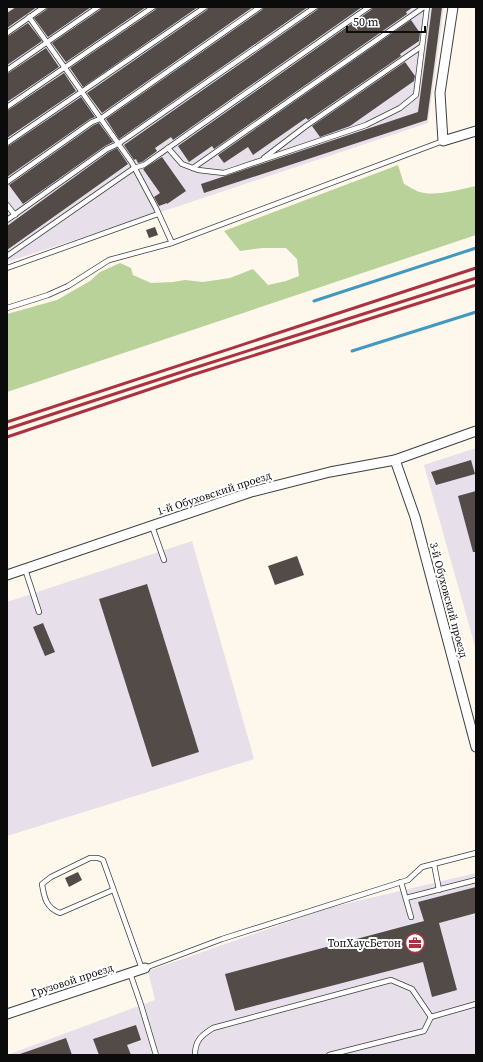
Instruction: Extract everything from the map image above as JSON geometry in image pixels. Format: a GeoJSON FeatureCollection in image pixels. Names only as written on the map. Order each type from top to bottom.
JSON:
{"type":"FeatureCollection","features":[{"type":"Feature","properties":{"kind":"street"},"geometry":{"type":"LineString","coordinates":[[452,7],[440,93],[443,141],[476,131]]}},
{"type":"Feature","properties":{"kind":"street","name":"1-й Обуховский проезд"},"geometry":{"type":"LineString","coordinates":[[7,575],[251,492],[330,472],[395,460],[476,431]]}},
{"type":"Feature","properties":{"kind":"street","name":"3-й Обуховский проезд"},"geometry":{"type":"LineString","coordinates":[[395,460],[415,516],[476,747]]}},
{"type":"Feature","properties":{"kind":"street","name":"Грузовой проезд"},"geometry":{"type":"LineString","coordinates":[[7,1014],[144,968]]}},
{"type":"Feature","properties":{"kind":"lane"},"geometry":{"type":"LineString","coordinates":[[7,33],[44,7]]}},
{"type":"Feature","properties":{"kind":"lane"},"geometry":{"type":"LineString","coordinates":[[7,70],[98,7]]}},
{"type":"Feature","properties":{"kind":"lane"},"geometry":{"type":"LineString","coordinates":[[7,107],[64,67],[75,62],[153,7]]}},
{"type":"Feature","properties":{"kind":"lane"},"geometry":{"type":"LineString","coordinates":[[7,143],[205,7]]}},
{"type":"Feature","properties":{"kind":"lane"},"geometry":{"type":"LineString","coordinates":[[7,182],[260,7]]}},
{"type":"Feature","properties":{"kind":"lane"},"geometry":{"type":"LineString","coordinates":[[7,220],[107,149],[118,144],[315,7]]}},
{"type":"Feature","properties":{"kind":"lane"},"geometry":{"type":"LineString","coordinates":[[7,256],[134,168],[144,165],[369,7]]}},
{"type":"Feature","properties":{"kind":"lane"},"geometry":{"type":"LineString","coordinates":[[193,168],[424,7]]}},
{"type":"Feature","properties":{"kind":"lane"},"geometry":{"type":"LineString","coordinates":[[168,148],[182,164],[193,168],[224,173],[366,125],[400,108],[416,95],[428,7]]}},
{"type":"Feature","properties":{"kind":"lane"},"geometry":{"type":"LineString","coordinates":[[29,17],[134,168],[172,243]]}},
{"type":"Feature","properties":{"kind":"lane"},"geometry":{"type":"LineString","coordinates":[[261,161],[306,126],[422,46]]}},
{"type":"Feature","properties":{"kind":"lane"},"geometry":{"type":"LineString","coordinates":[[7,308],[48,295],[68,286],[109,260],[172,243],[443,141]]}},
{"type":"Feature","properties":{"kind":"lane"},"geometry":{"type":"LineString","coordinates":[[7,205],[15,215]]}},
{"type":"Feature","properties":{"kind":"lane"},"geometry":{"type":"LineString","coordinates":[[7,268],[158,214]]}},
{"type":"Feature","properties":{"kind":"lane"},"geometry":{"type":"LineString","coordinates":[[152,526],[164,560]]}},
{"type":"Feature","properties":{"kind":"lane"},"geometry":{"type":"LineString","coordinates":[[24,569],[39,612]]}},
{"type":"Feature","properties":{"kind":"lane"},"geometry":{"type":"LineString","coordinates":[[114,890],[60,913],[52,910],[46,903],[42,884],[51,877],[90,858],[98,858],[103,860],[144,968],[222,939],[408,880],[422,867],[476,853]]}},
{"type":"Feature","properties":{"kind":"lane"},"geometry":{"type":"LineString","coordinates":[[434,864],[439,890]]}},
{"type":"Feature","properties":{"kind":"lane"},"geometry":{"type":"LineString","coordinates":[[406,898],[476,880]]}},
{"type":"Feature","properties":{"kind":"lane"},"geometry":{"type":"LineString","coordinates":[[401,882],[411,917]]}},
{"type":"Feature","properties":{"kind":"lane"},"geometry":{"type":"LineString","coordinates":[[130,973],[156,1055]]}},
{"type":"Feature","properties":{"kind":"lane"},"geometry":{"type":"LineString","coordinates":[[195,1055],[195,1049],[200,1036],[213,1028],[391,980],[412,989],[431,1017]]}},
{"type":"Feature","properties":{"kind":"lane"},"geometry":{"type":"LineString","coordinates":[[329,1055],[424,1031],[431,1017],[476,1004]]}},
{"type":"Feature","properties":{"kind":"shaded area"},"geometry":{"type":"Polygon","coordinates":[[[11,7],[444,7],[428,123],[7,262],[7,10],[11,7]]]}},
{"type":"Feature","properties":{"kind":"shaded area"},"geometry":{"type":"Polygon","coordinates":[[[476,448],[476,650],[424,465],[476,448]]]}},
{"type":"Feature","properties":{"kind":"shaded area"},"geometry":{"type":"Polygon","coordinates":[[[192,541],[254,759],[7,836],[7,602],[192,541]]]}},
{"type":"Feature","properties":{"kind":"shaded area"},"geometry":{"type":"Polygon","coordinates":[[[476,873],[476,1055],[7,1055],[155,1000],[148,971],[328,908],[476,873]]]}},
{"type":"Feature","properties":{"kind":"green space"},"geometry":{"type":"Polygon","coordinates":[[[398,165],[404,184],[416,191],[433,194],[476,186],[476,235],[7,392],[7,314],[57,300],[90,281],[100,272],[120,263],[131,268],[133,275],[151,283],[185,280],[203,282],[230,278],[253,269],[268,285],[286,281],[299,276],[297,259],[286,248],[262,248],[240,251],[224,231],[398,165]]]}},
{"type":"Feature","properties":{"kind":"building"},"geometry":{"type":"Polygon","coordinates":[[[16,7],[37,7],[7,28],[7,13],[16,7]]]}},
{"type":"Feature","properties":{"kind":"building"},"geometry":{"type":"Polygon","coordinates":[[[48,7],[91,7],[48,37],[34,18],[48,7]]]}},
{"type":"Feature","properties":{"kind":"building"},"geometry":{"type":"Polygon","coordinates":[[[102,7],[146,7],[66,62],[52,43],[100,10],[102,7]]]}},
{"type":"Feature","properties":{"kind":"building"},"geometry":{"type":"Polygon","coordinates":[[[157,7],[198,7],[83,87],[70,68],[155,10],[157,7]]]}},
{"type":"Feature","properties":{"kind":"building"},"geometry":{"type":"Polygon","coordinates":[[[209,7],[253,7],[102,113],[87,93],[207,10],[209,7]]]}},
{"type":"Feature","properties":{"kind":"building"},"geometry":{"type":"Polygon","coordinates":[[[264,7],[308,7],[119,139],[106,119],[262,10],[264,7]]]}},
{"type":"Feature","properties":{"kind":"building"},"geometry":{"type":"Polygon","coordinates":[[[319,7],[362,7],[173,140],[171,137],[155,148],[157,151],[142,162],[138,163],[136,159],[134,160],[124,145],[317,10],[319,7]]]}},
{"type":"Feature","properties":{"kind":"building"},"geometry":{"type":"Polygon","coordinates":[[[373,7],[413,7],[406,12],[407,14],[214,149],[212,146],[189,162],[178,146],[371,10],[373,7]]]}},
{"type":"Feature","properties":{"kind":"building"},"geometry":{"type":"Polygon","coordinates":[[[432,7],[442,7],[427,120],[204,193],[201,184],[418,112],[432,7]]]}},
{"type":"Feature","properties":{"kind":"building"},"geometry":{"type":"Polygon","coordinates":[[[411,20],[420,33],[419,41],[400,54],[401,56],[308,120],[306,118],[253,155],[248,147],[224,163],[218,155],[411,20]]]}},
{"type":"Feature","properties":{"kind":"building"},"geometry":{"type":"Polygon","coordinates":[[[28,23],[42,41],[7,65],[7,37],[28,23]]]}},
{"type":"Feature","properties":{"kind":"building"},"geometry":{"type":"Polygon","coordinates":[[[46,48],[59,67],[7,102],[7,74],[46,48]]]}},
{"type":"Feature","properties":{"kind":"building"},"geometry":{"type":"Polygon","coordinates":[[[405,62],[415,76],[414,81],[350,126],[320,137],[312,126],[405,62]]]}},
{"type":"Feature","properties":{"kind":"building"},"geometry":{"type":"Polygon","coordinates":[[[64,73],[76,91],[7,138],[7,111],[64,73]]]}},
{"type":"Feature","properties":{"kind":"building"},"geometry":{"type":"Polygon","coordinates":[[[81,97],[95,117],[7,177],[7,147],[81,97]]]}},
{"type":"Feature","properties":{"kind":"building"},"geometry":{"type":"Polygon","coordinates":[[[99,123],[113,142],[105,146],[23,204],[9,185],[99,123]]]}},
{"type":"Feature","properties":{"kind":"building"},"geometry":{"type":"Polygon","coordinates":[[[117,148],[128,164],[7,250],[7,226],[109,152],[117,148]]]}},
{"type":"Feature","properties":{"kind":"building"},"geometry":{"type":"Polygon","coordinates":[[[162,157],[186,191],[167,204],[159,206],[154,197],[160,193],[143,169],[162,157]]]}},
{"type":"Feature","properties":{"kind":"building"},"geometry":{"type":"Polygon","coordinates":[[[155,227],[158,235],[149,238],[146,230],[155,227]]]}},
{"type":"Feature","properties":{"kind":"building"},"geometry":{"type":"Polygon","coordinates":[[[471,460],[475,474],[436,485],[431,472],[471,460]]]}},
{"type":"Feature","properties":{"kind":"building"},"geometry":{"type":"Polygon","coordinates":[[[476,491],[476,552],[473,552],[458,496],[476,491]]]}},
{"type":"Feature","properties":{"kind":"building"},"geometry":{"type":"Polygon","coordinates":[[[297,556],[304,575],[275,585],[268,566],[297,556]]]}},
{"type":"Feature","properties":{"kind":"building"},"geometry":{"type":"Polygon","coordinates":[[[147,584],[199,752],[152,767],[99,599],[147,584]]]}},
{"type":"Feature","properties":{"kind":"building"},"geometry":{"type":"Polygon","coordinates":[[[43,623],[55,652],[45,656],[33,627],[43,623]]]}},
{"type":"Feature","properties":{"kind":"building"},"geometry":{"type":"Polygon","coordinates":[[[78,872],[82,880],[69,887],[65,878],[78,872]]]}},
{"type":"Feature","properties":{"kind":"building"},"geometry":{"type":"Polygon","coordinates":[[[476,887],[476,913],[439,923],[457,990],[432,997],[423,962],[235,1011],[225,974],[424,921],[418,902],[476,887]]]}},
{"type":"Feature","properties":{"kind":"building"},"geometry":{"type":"Polygon","coordinates":[[[136,1025],[141,1040],[127,1045],[131,1055],[99,1055],[93,1039],[136,1025]]]}},
{"type":"Feature","properties":{"kind":"building"},"geometry":{"type":"Polygon","coordinates":[[[66,1038],[72,1055],[20,1055],[20,1054],[66,1038]]]}},
{"type":"Feature","properties":{"kind":"waterway"},"geometry":{"type":"LineString","coordinates":[[314,301],[476,248]]}},
{"type":"Feature","properties":{"kind":"waterway"},"geometry":{"type":"LineString","coordinates":[[352,351],[476,312]]}},
{"type":"Feature","properties":{"kind":"railway"},"geometry":{"type":"LineString","coordinates":[[7,422],[476,268]]}},
{"type":"Feature","properties":{"kind":"railway"},"geometry":{"type":"LineString","coordinates":[[7,429],[476,278]]}},
{"type":"Feature","properties":{"kind":"railway"},"geometry":{"type":"LineString","coordinates":[[7,437],[192,375],[476,285]]}},
{"type":"Feature","properties":{"kind":"place","name":"ТопХаусБетон"},"geometry":{"type":"Point","coordinates":[415,943]}}]}
